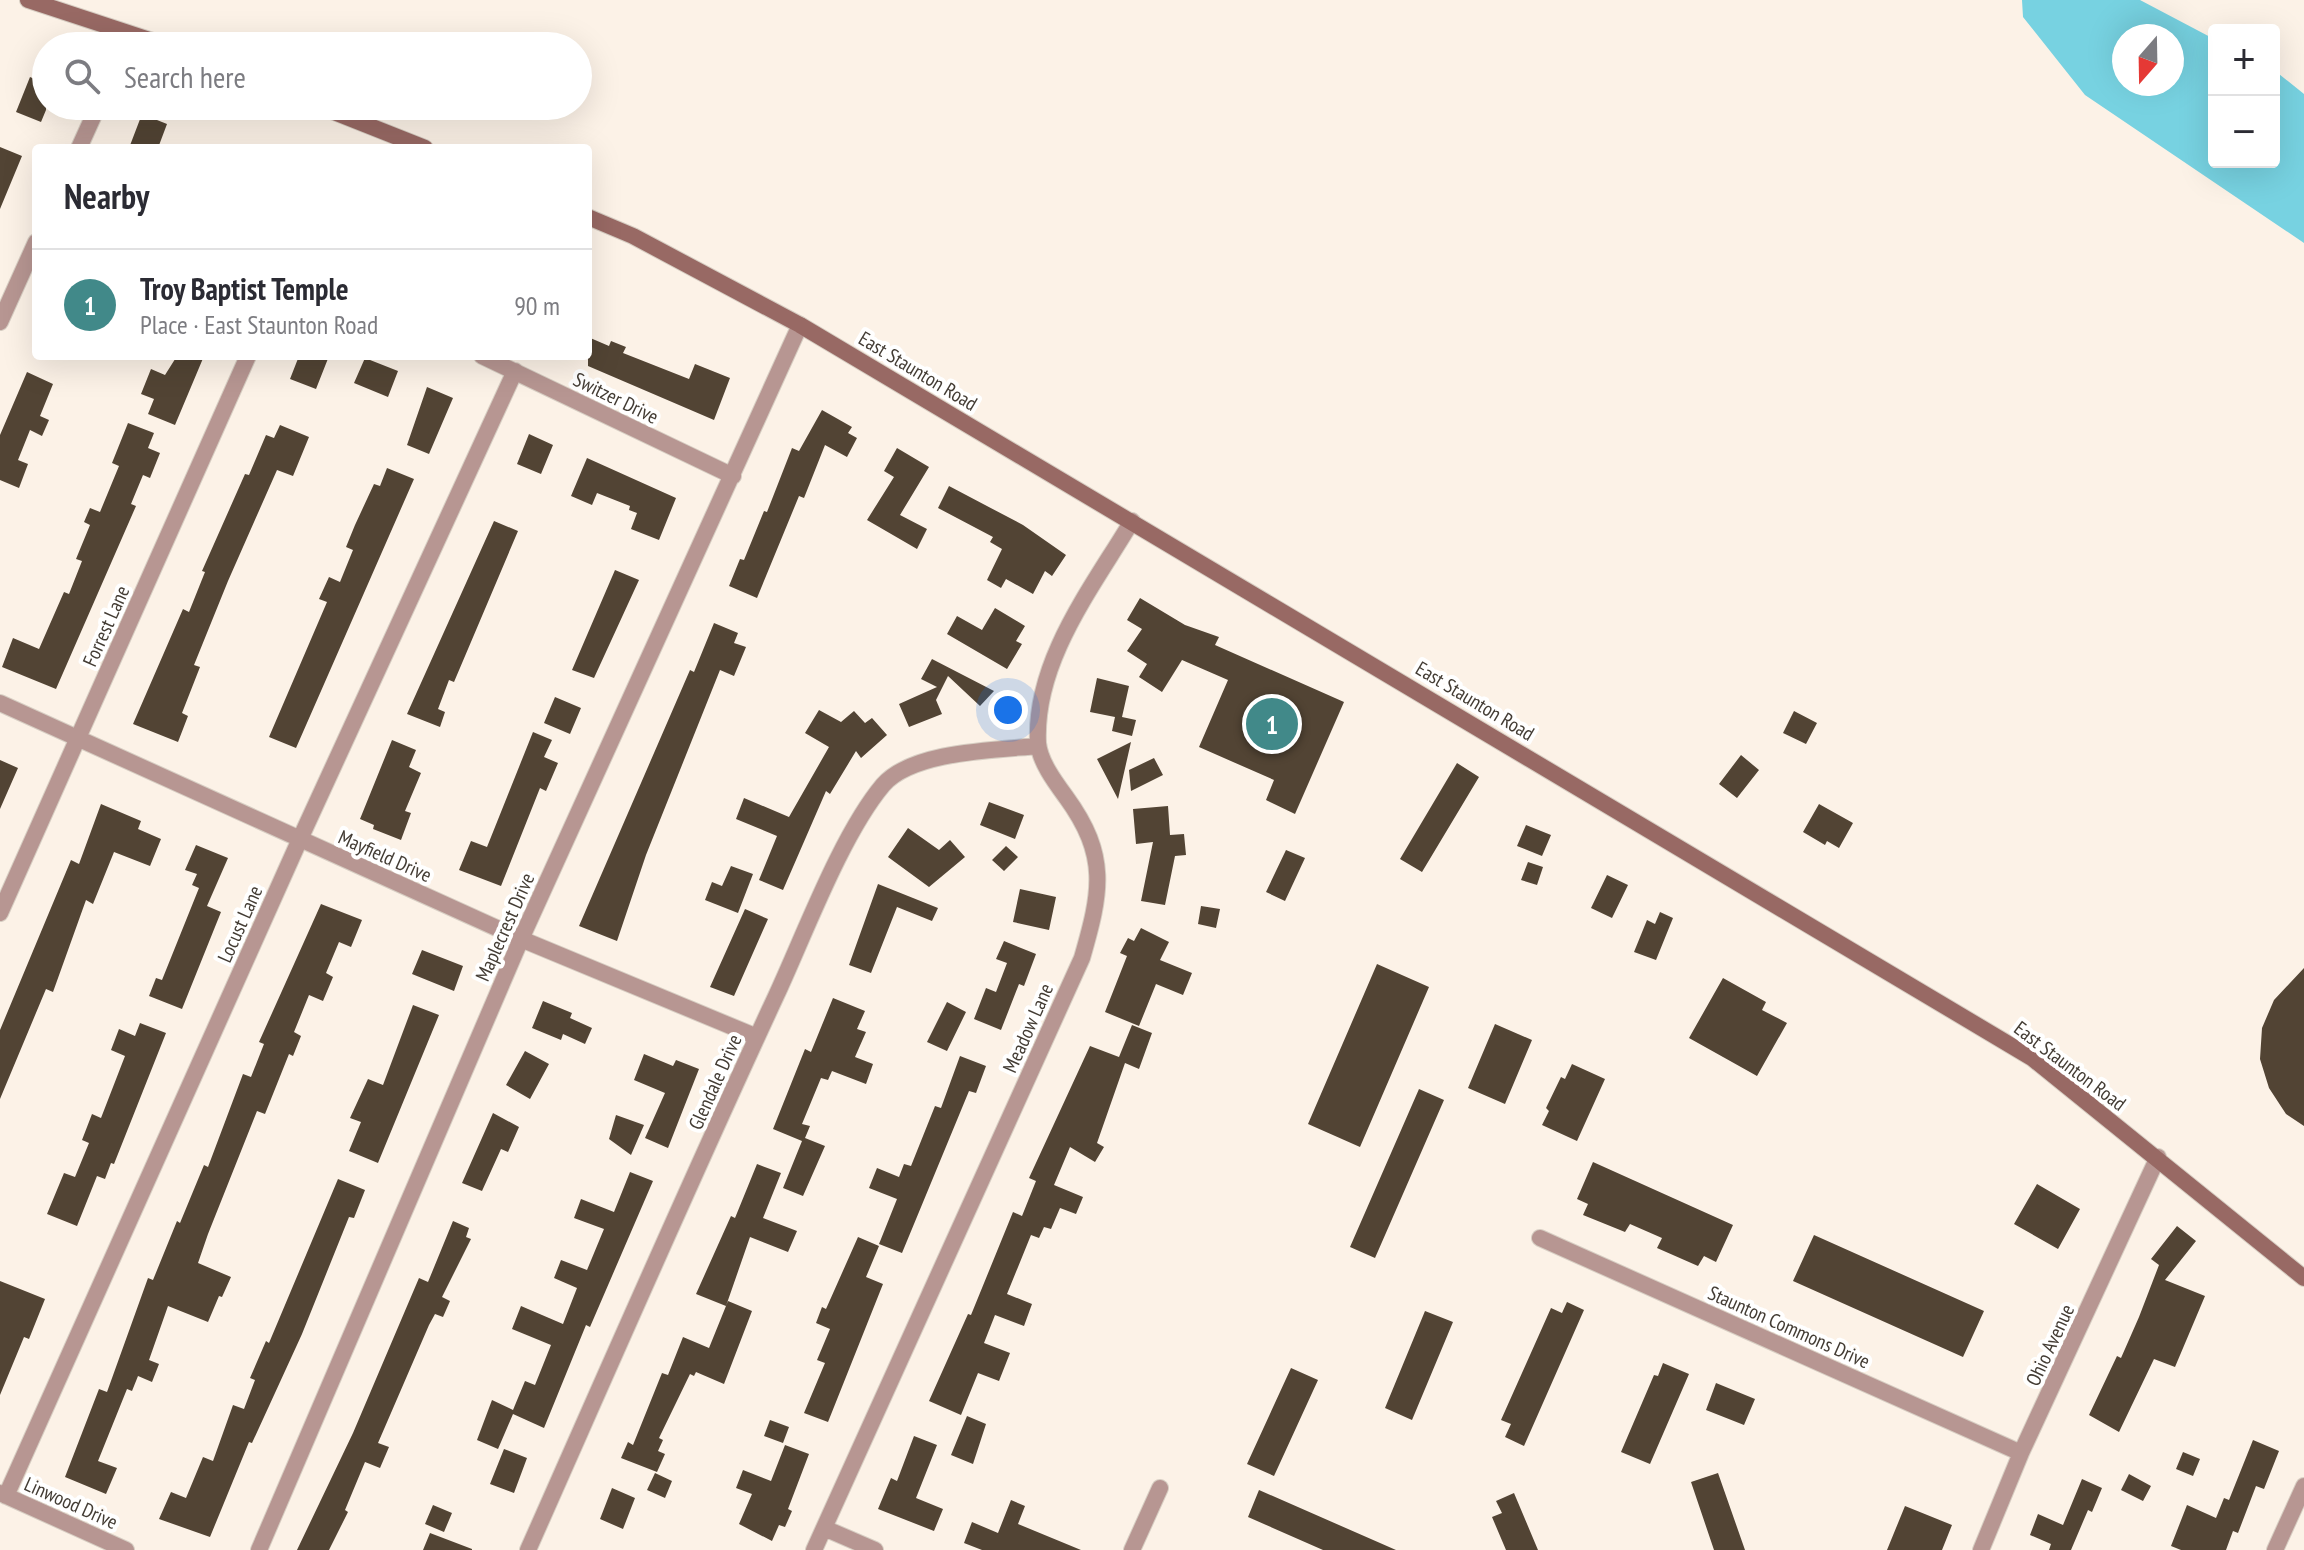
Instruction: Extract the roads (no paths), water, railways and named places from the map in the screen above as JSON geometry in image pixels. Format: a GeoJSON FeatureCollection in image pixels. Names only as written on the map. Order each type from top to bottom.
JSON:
{"type":"FeatureCollection","features":[{"type":"Feature","properties":{"kind":"main road"},"geometry":{"type":"LineString","coordinates":[[30,0],[110,32]]}},
{"type":"Feature","properties":{"kind":"main road"},"geometry":{"type":"LineString","coordinates":[[354,120],[415,144]]}},
{"type":"Feature","properties":{"kind":"main road","name":"East Staunton Road"},"geometry":{"type":"LineString","coordinates":[[592,219],[633,236],[800,325],[2032,1058],[2304,1278]]}},
{"type":"Feature","properties":{"kind":"street"},"geometry":{"type":"LineString","coordinates":[[81,144],[92,120]]}},
{"type":"Feature","properties":{"kind":"street"},"geometry":{"type":"LineString","coordinates":[[0,322],[32,251]]}},
{"type":"Feature","properties":{"kind":"street","name":"Maplecrest Drive"},"geometry":{"type":"LineString","coordinates":[[259,1550],[521,939],[800,325]]}},
{"type":"Feature","properties":{"kind":"street","name":"Forrest Lane"},"geometry":{"type":"LineString","coordinates":[[0,913],[246,360]]}},
{"type":"Feature","properties":{"kind":"street","name":"Switzer Drive"},"geometry":{"type":"LineString","coordinates":[[491,360],[733,476]]}},
{"type":"Feature","properties":{"kind":"street","name":"Locust Lane"},"geometry":{"type":"LineString","coordinates":[[3,1494],[515,371]]}},
{"type":"Feature","properties":{"kind":"street","name":"Meadow Lane"},"geometry":{"type":"LineString","coordinates":[[814,1550],[1082,958],[1098,903],[1100,866],[1090,837],[1051,776],[1038,746],[1040,700],[1060,644],[1132,521]]}},
{"type":"Feature","properties":{"kind":"street","name":"Mayfield Drive"},"geometry":{"type":"LineString","coordinates":[[0,703],[521,939],[757,1037]]}},
{"type":"Feature","properties":{"kind":"street","name":"Glendale Drive"},"geometry":{"type":"LineString","coordinates":[[528,1550],[757,1037],[849,839],[884,783],[923,761],[967,752],[1038,746]]}},
{"type":"Feature","properties":{"kind":"street","name":"Ohio Avenue"},"geometry":{"type":"LineString","coordinates":[[1981,1550],[2021,1453],[2158,1157]]}},
{"type":"Feature","properties":{"kind":"street","name":"Staunton Commons Drive"},"geometry":{"type":"LineString","coordinates":[[1540,1238],[2021,1453]]}},
{"type":"Feature","properties":{"kind":"street"},"geometry":{"type":"LineString","coordinates":[[2275,1550],[2304,1486]]}},
{"type":"Feature","properties":{"kind":"street"},"geometry":{"type":"LineString","coordinates":[[1132,1550],[1160,1488]]}},
{"type":"Feature","properties":{"kind":"street","name":"Linwood Drive"},"geometry":{"type":"LineString","coordinates":[[3,1494],[126,1550]]}},
{"type":"Feature","properties":{"kind":"street"},"geometry":{"type":"LineString","coordinates":[[824,1528],[875,1550]]}},
{"type":"Feature","properties":{"kind":"water"},"geometry":{"type":"Polygon","coordinates":[[[2022,0],[2140,0],[2208,36],[2208,168],[2280,168],[2280,75],[2304,94],[2304,243],[2085,95],[2023,17],[2022,0]]]}},
{"type":"Feature","properties":{"kind":"place","name":"Troy Baptist Temple"},"geometry":{"type":"Point","coordinates":[1272,724]}}]}
